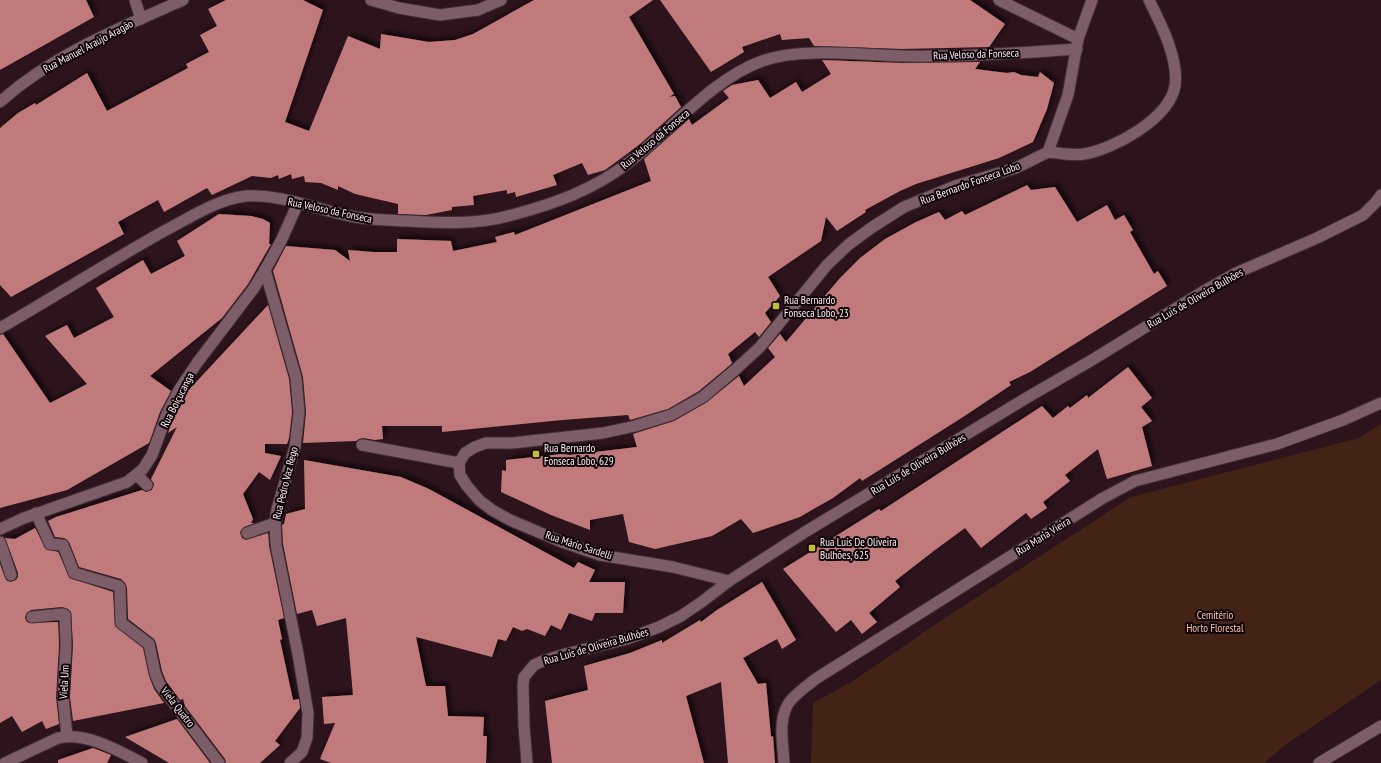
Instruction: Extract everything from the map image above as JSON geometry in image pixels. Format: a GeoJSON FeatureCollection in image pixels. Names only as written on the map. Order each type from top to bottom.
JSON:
{"type":"FeatureCollection","features":[{"type":"Feature","properties":{"kind":"street"},"geometry":{"type":"LineString","coordinates":[[135,0],[141,19]]}},
{"type":"Feature","properties":{"kind":"street","name":"Rua Manuel Araújo Aragão"},"geometry":{"type":"LineString","coordinates":[[0,102],[32,76],[76,50],[183,0]]}},
{"type":"Feature","properties":{"kind":"street"},"geometry":{"type":"LineString","coordinates":[[371,0],[399,8],[440,15],[478,10],[500,0]]}},
{"type":"Feature","properties":{"kind":"street"},"geometry":{"type":"LineString","coordinates":[[999,0],[1078,44]]}},
{"type":"Feature","properties":{"kind":"street"},"geometry":{"type":"LineString","coordinates":[[1092,0],[1078,44],[1068,96],[1048,152],[1083,155],[1111,146],[1142,129],[1170,100],[1175,86],[1174,65],[1166,34],[1149,0]]}},
{"type":"Feature","properties":{"kind":"street","name":"Rua Veloso da Fonseca"},"geometry":{"type":"LineString","coordinates":[[0,328],[131,250],[214,205],[231,199],[246,196],[265,196],[355,217],[381,220],[442,223],[481,221],[508,217],[575,195],[614,172],[642,151],[733,75],[761,61],[783,55],[823,53],[902,56],[983,56],[1078,44]]}},
{"type":"Feature","properties":{"kind":"street","name":"Rua Bernardo Fonseca Lobo"},"geometry":{"type":"LineString","coordinates":[[459,463],[465,453],[486,443],[512,443],[603,433],[636,426],[671,415],[703,397],[760,347],[827,265],[848,245],[871,228],[904,207],[955,186],[1016,168],[1048,152]]}},
{"type":"Feature","properties":{"kind":"street","name":"Rua Luis de Oliveira Bulhões"},"geometry":{"type":"LineString","coordinates":[[527,763],[523,685],[524,677],[534,665],[543,661],[627,638],[659,627],[687,612],[729,581],[805,532],[1204,291],[1236,273],[1317,238],[1363,215],[1381,195]]}},
{"type":"Feature","properties":{"kind":"street","name":"Rua Boiçucanga"},"geometry":{"type":"LineString","coordinates":[[0,529],[36,513],[126,482],[142,470],[152,455],[167,414],[180,390],[197,363],[254,288],[281,241],[298,203]]}},
{"type":"Feature","properties":{"kind":"street","name":"Rua Pedro Vaz Rego"},"geometry":{"type":"LineString","coordinates":[[265,270],[296,378],[299,412],[295,447],[277,509],[275,523],[276,545],[298,654],[308,713],[307,738],[302,752],[290,763]]}},
{"type":"Feature","properties":{"kind":"street","name":"Rua Maria Vieira"},"geometry":{"type":"LineString","coordinates":[[784,763],[782,729],[784,713],[790,701],[800,691],[817,678],[1103,498],[1135,481],[1277,444],[1343,420],[1381,403]]}},
{"type":"Feature","properties":{"kind":"street"},"geometry":{"type":"LineString","coordinates":[[362,445],[459,463]]}},
{"type":"Feature","properties":{"kind":"street","name":"Rua Mário Sardelli"},"geometry":{"type":"LineString","coordinates":[[459,463],[460,475],[479,500],[492,510],[510,520],[562,542],[600,555],[673,567],[729,581]]}},
{"type":"Feature","properties":{"kind":"street"},"geometry":{"type":"LineString","coordinates":[[137,475],[147,485]]}},
{"type":"Feature","properties":{"kind":"street","name":"Viela Quatro"},"geometry":{"type":"LineString","coordinates":[[36,513],[50,544],[63,544],[74,573],[119,586],[121,623],[149,644],[155,673],[160,685],[219,763]]}},
{"type":"Feature","properties":{"kind":"street"},"geometry":{"type":"LineString","coordinates":[[247,533],[275,523]]}},
{"type":"Feature","properties":{"kind":"street"},"geometry":{"type":"LineString","coordinates":[[0,542],[11,575]]}},
{"type":"Feature","properties":{"kind":"street","name":"Viela Um"},"geometry":{"type":"LineString","coordinates":[[32,617],[63,614],[66,618],[63,697],[67,736]]}},
{"type":"Feature","properties":{"kind":"street"},"geometry":{"type":"LineString","coordinates":[[1318,763],[1381,726]]}},
{"type":"Feature","properties":{"kind":"street"},"geometry":{"type":"LineString","coordinates":[[5,763],[58,738],[67,736],[81,737],[99,743],[142,763]]}},
{"type":"Feature","properties":{"kind":"green space","name":"Cemitério Horto Florestal"},"geometry":{"type":"Polygon","coordinates":[[[1381,424],[1381,680],[1284,746],[1264,763],[811,763],[813,703],[853,681],[939,622],[1131,497],[1359,438],[1381,424]]]}},
{"type":"Feature","properties":{"kind":"building"},"geometry":{"type":"Polygon","coordinates":[[[0,0],[86,0],[94,17],[0,70],[0,0]]]}},
{"type":"Feature","properties":{"kind":"building"},"geometry":{"type":"Polygon","coordinates":[[[226,0],[303,0],[323,10],[285,122],[309,131],[348,36],[380,49],[381,34],[429,42],[455,40],[473,34],[534,0],[653,0],[629,17],[674,94],[669,97],[675,96],[681,107],[639,145],[605,170],[588,175],[582,163],[553,175],[557,185],[516,197],[515,192],[507,194],[507,190],[473,196],[474,205],[452,207],[452,210],[426,215],[398,214],[398,204],[355,194],[338,186],[338,190],[321,183],[305,182],[304,176],[292,179],[291,174],[279,179],[278,175],[271,178],[252,176],[212,195],[207,188],[164,212],[158,200],[118,222],[124,234],[11,297],[0,285],[0,128],[18,113],[35,103],[36,105],[87,73],[107,111],[188,68],[186,64],[209,52],[200,35],[217,26],[208,9],[226,0]]]}},
{"type":"Feature","properties":{"kind":"building"},"geometry":{"type":"Polygon","coordinates":[[[660,0],[970,0],[1005,24],[989,47],[902,49],[814,46],[809,38],[782,40],[780,34],[742,47],[744,52],[711,72],[660,0]]]}},
{"type":"Feature","properties":{"kind":"building"},"geometry":{"type":"Polygon","coordinates":[[[822,60],[902,63],[980,62],[975,69],[1007,73],[1014,72],[1021,75],[1038,77],[1040,72],[1054,83],[1047,109],[1033,142],[999,158],[916,184],[900,191],[865,210],[866,212],[837,231],[826,217],[821,241],[768,277],[780,296],[765,313],[771,322],[759,337],[755,332],[728,354],[732,363],[730,365],[699,391],[668,409],[630,420],[628,415],[442,432],[442,426],[382,426],[383,439],[375,440],[363,438],[356,441],[303,443],[306,412],[303,377],[273,271],[286,246],[335,250],[350,261],[348,250],[397,252],[397,239],[451,241],[453,251],[497,242],[495,237],[514,232],[515,235],[651,181],[644,159],[689,119],[692,125],[729,98],[723,91],[732,85],[758,80],[770,98],[796,82],[802,92],[831,74],[822,60]]]}},
{"type":"Feature","properties":{"kind":"building"},"geometry":{"type":"Polygon","coordinates":[[[1027,185],[1031,190],[1055,187],[1077,222],[1107,205],[1115,220],[1124,215],[1133,230],[1130,232],[1154,274],[1158,271],[1167,286],[1030,372],[1009,382],[1011,385],[862,481],[860,478],[833,498],[800,517],[753,533],[741,519],[712,536],[655,549],[629,542],[623,514],[590,520],[590,530],[551,515],[501,492],[502,470],[506,471],[506,460],[562,454],[570,455],[637,447],[633,434],[674,421],[707,402],[739,376],[744,386],[775,357],[768,348],[780,334],[786,342],[840,278],[860,258],[885,239],[916,222],[939,212],[945,220],[962,211],[965,215],[1027,185]]]}},
{"type":"Feature","properties":{"kind":"building"},"geometry":{"type":"Polygon","coordinates":[[[219,214],[251,216],[263,219],[270,223],[269,244],[271,244],[248,284],[222,318],[150,376],[171,391],[160,412],[149,443],[67,490],[0,508],[0,335],[3,334],[50,403],[87,384],[45,336],[67,325],[74,338],[114,317],[96,288],[143,260],[151,274],[185,256],[177,241],[219,214]]]}},
{"type":"Feature","properties":{"kind":"building"},"geometry":{"type":"Polygon","coordinates":[[[268,305],[289,379],[292,412],[289,438],[287,444],[265,444],[265,453],[281,456],[270,480],[259,472],[243,494],[253,519],[251,523],[255,523],[244,527],[240,532],[242,538],[246,540],[268,533],[269,546],[284,618],[278,620],[282,639],[280,640],[293,700],[299,699],[300,708],[275,741],[280,745],[260,763],[226,763],[225,759],[185,706],[183,699],[180,700],[166,681],[154,639],[128,619],[127,588],[125,583],[121,579],[79,567],[69,542],[64,538],[55,537],[48,521],[56,517],[142,490],[146,492],[152,490],[154,484],[151,479],[177,427],[168,433],[173,417],[185,394],[268,305]]]}},
{"type":"Feature","properties":{"kind":"building"},"geometry":{"type":"Polygon","coordinates":[[[1128,367],[1152,398],[1141,407],[1152,421],[1142,427],[1152,466],[1107,479],[1098,449],[1065,475],[1070,481],[1043,502],[1047,508],[1031,519],[1026,513],[981,548],[965,528],[895,581],[900,587],[869,613],[877,622],[862,634],[851,620],[836,632],[783,569],[879,509],[881,511],[1042,406],[1053,418],[1068,406],[1070,408],[1087,395],[1088,398],[1128,367]]]}},
{"type":"Feature","properties":{"kind":"building"},"geometry":{"type":"Polygon","coordinates":[[[304,460],[401,477],[429,489],[574,568],[578,562],[595,570],[589,582],[625,582],[623,613],[595,613],[592,621],[569,613],[561,630],[551,625],[545,636],[527,629],[522,631],[513,627],[506,641],[498,639],[492,657],[416,637],[426,686],[445,686],[448,716],[484,717],[483,736],[487,736],[486,763],[331,763],[320,759],[335,723],[324,724],[322,697],[353,695],[346,618],[317,626],[312,610],[297,614],[283,544],[282,525],[284,524],[286,514],[305,509],[304,460]]]}},
{"type":"Feature","properties":{"kind":"building"},"geometry":{"type":"Polygon","coordinates":[[[35,528],[46,549],[58,552],[70,578],[113,592],[115,626],[143,648],[149,676],[154,689],[164,703],[73,721],[70,697],[73,645],[71,612],[62,607],[31,610],[25,617],[26,621],[29,623],[58,622],[59,645],[56,697],[59,724],[46,729],[42,721],[22,732],[12,716],[0,723],[0,564],[6,580],[10,582],[16,580],[18,573],[5,538],[15,539],[35,528]]]}},
{"type":"Feature","properties":{"kind":"building"},"geometry":{"type":"Polygon","coordinates":[[[762,582],[796,640],[782,649],[777,639],[743,658],[758,684],[766,683],[775,763],[728,763],[721,682],[686,696],[704,763],[552,763],[545,701],[588,690],[584,666],[630,653],[662,640],[662,643],[700,620],[701,622],[717,610],[762,582]]]}},
{"type":"Feature","properties":{"kind":"building"},"geometry":{"type":"Polygon","coordinates":[[[177,719],[210,763],[169,763],[125,737],[177,719]]]}},
{"type":"Feature","properties":{"kind":"building"},"geometry":{"type":"Polygon","coordinates":[[[93,748],[111,755],[107,763],[58,763],[58,760],[93,748]]]}},
{"type":"Feature","properties":{"kind":"place","name":"Rua Bernardo Fonseca Lobo, 23"},"geometry":{"type":"Point","coordinates":[776,306]}},
{"type":"Feature","properties":{"kind":"place","name":"Rua Bernardo Fonseca Lobo, 629"},"geometry":{"type":"Point","coordinates":[536,454]}},
{"type":"Feature","properties":{"kind":"place","name":"Rua Luís De Oliveira Bulhões, 625"},"geometry":{"type":"Point","coordinates":[812,548]}}]}
